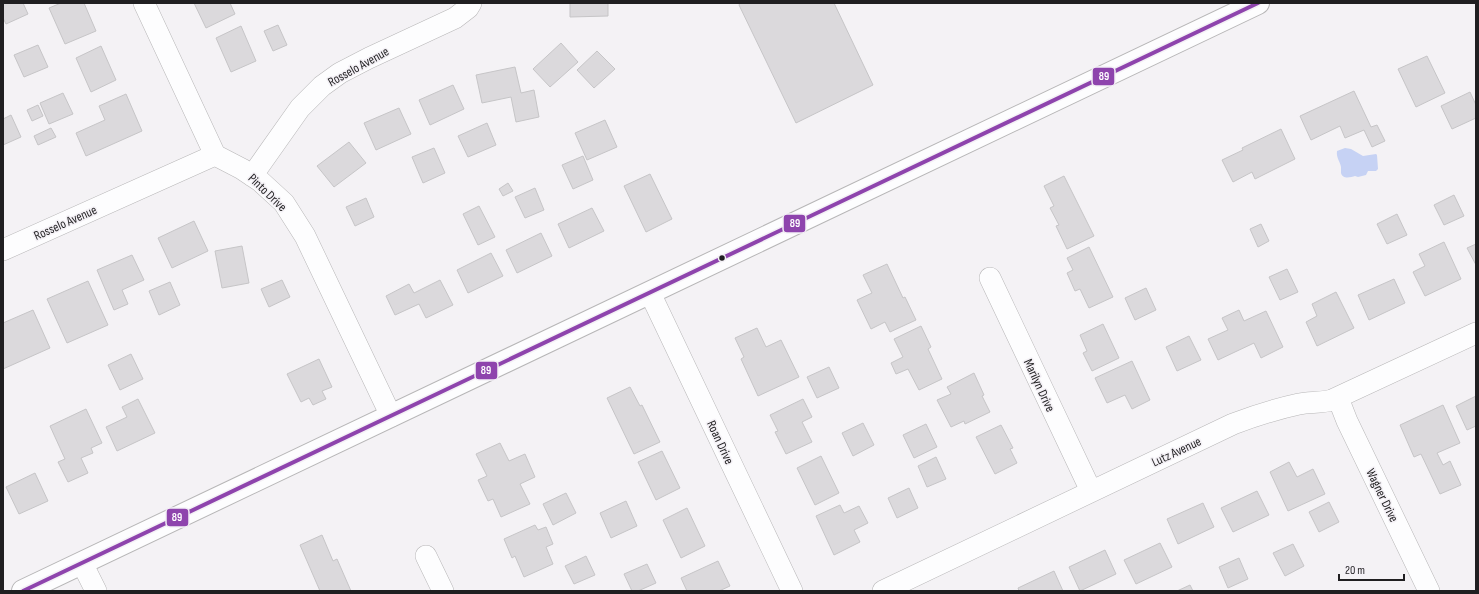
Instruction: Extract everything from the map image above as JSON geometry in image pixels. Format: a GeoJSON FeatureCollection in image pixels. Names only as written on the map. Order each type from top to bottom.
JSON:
{"type":"FeatureCollection","features":[{"type":"Feature","properties":{"kind":"main road"},"geometry":{"type":"LineString","coordinates":[[23,591],[1258,3]]}},
{"type":"Feature","properties":{"kind":"street"},"geometry":{"type":"LineString","coordinates":[[144,3],[215,155]]}},
{"type":"Feature","properties":{"kind":"street","name":"Rosselo Avenue"},"geometry":{"type":"LineString","coordinates":[[252,176],[300,108],[322,86],[340,73],[363,61],[455,18],[468,8],[471,3]]}},
{"type":"Feature","properties":{"kind":"street","name":"Pinto Drive"},"geometry":{"type":"LineString","coordinates":[[215,155],[242,168],[260,181],[284,203],[306,236],[391,416]]}},
{"type":"Feature","properties":{"kind":"street","name":"Rosselo Avenue"},"geometry":{"type":"LineString","coordinates":[[3,250],[215,155]]}},
{"type":"Feature","properties":{"kind":"street","name":"Marilyn Drive"},"geometry":{"type":"LineString","coordinates":[[990,278],[1091,491]]}},
{"type":"Feature","properties":{"kind":"street","name":"Roan Drive"},"geometry":{"type":"LineString","coordinates":[[650,293],[792,591]]}},
{"type":"Feature","properties":{"kind":"street","name":"Lutz Avenue"},"geometry":{"type":"LineString","coordinates":[[883,591],[1091,491],[1248,418],[1299,404],[1324,403],[1338,398],[1476,333]]}},
{"type":"Feature","properties":{"kind":"street","name":"Wagner Drive"},"geometry":{"type":"LineString","coordinates":[[1338,398],[1347,421],[1429,591]]}},
{"type":"Feature","properties":{"kind":"street"},"geometry":{"type":"LineString","coordinates":[[426,556],[443,591]]}},
{"type":"Feature","properties":{"kind":"street"},"geometry":{"type":"LineString","coordinates":[[82,563],[96,591]]}},
{"type":"Feature","properties":{"kind":"water"},"geometry":{"type":"Polygon","coordinates":[[[1345,148],[1351,149],[1363,156],[1376,154],[1378,169],[1376,171],[1368,171],[1366,175],[1358,177],[1343,177],[1337,151],[1345,148]]]}},
{"type":"Feature","properties":{"kind":"building"},"geometry":{"type":"Polygon","coordinates":[[[3,3],[23,3],[28,14],[6,24],[3,18],[3,3]]]}},
{"type":"Feature","properties":{"kind":"building"},"geometry":{"type":"Polygon","coordinates":[[[61,3],[84,3],[96,31],[65,44],[49,8],[61,3]]]}},
{"type":"Feature","properties":{"kind":"building"},"geometry":{"type":"Polygon","coordinates":[[[194,3],[230,3],[235,14],[206,28],[194,3]]]}},
{"type":"Feature","properties":{"kind":"building"},"geometry":{"type":"Polygon","coordinates":[[[570,3],[608,3],[608,16],[570,17],[570,3]]]}},
{"type":"Feature","properties":{"kind":"building"},"geometry":{"type":"Polygon","coordinates":[[[740,3],[834,3],[873,85],[796,123],[739,5],[740,3]]]}},
{"type":"Feature","properties":{"kind":"building"},"geometry":{"type":"Polygon","coordinates":[[[278,25],[287,45],[273,51],[264,31],[278,25]]]}},
{"type":"Feature","properties":{"kind":"building"},"geometry":{"type":"Polygon","coordinates":[[[241,26],[256,61],[231,72],[216,38],[241,26]]]}},
{"type":"Feature","properties":{"kind":"building"},"geometry":{"type":"Polygon","coordinates":[[[561,43],[578,62],[550,87],[533,69],[561,43]]]}},
{"type":"Feature","properties":{"kind":"building"},"geometry":{"type":"Polygon","coordinates":[[[38,45],[48,67],[24,77],[14,55],[38,45]]]}},
{"type":"Feature","properties":{"kind":"building"},"geometry":{"type":"Polygon","coordinates":[[[101,46],[116,80],[91,92],[76,58],[101,46]]]}},
{"type":"Feature","properties":{"kind":"building"},"geometry":{"type":"Polygon","coordinates":[[[597,51],[615,69],[594,88],[577,70],[597,51]]]}},
{"type":"Feature","properties":{"kind":"building"},"geometry":{"type":"Polygon","coordinates":[[[1427,56],[1445,93],[1416,107],[1398,69],[1427,56]]]}},
{"type":"Feature","properties":{"kind":"building"},"geometry":{"type":"Polygon","coordinates":[[[515,67],[521,93],[534,90],[539,117],[516,122],[511,97],[482,103],[476,75],[515,67]]]}},
{"type":"Feature","properties":{"kind":"building"},"geometry":{"type":"Polygon","coordinates":[[[453,85],[464,109],[430,125],[419,100],[453,85]]]}},
{"type":"Feature","properties":{"kind":"building"},"geometry":{"type":"Polygon","coordinates":[[[1354,91],[1371,127],[1377,125],[1385,141],[1372,147],[1364,130],[1345,138],[1340,126],[1311,140],[1300,116],[1354,91]]]}},
{"type":"Feature","properties":{"kind":"building"},"geometry":{"type":"Polygon","coordinates":[[[1470,92],[1476,105],[1476,118],[1452,129],[1441,106],[1470,92]]]}},
{"type":"Feature","properties":{"kind":"building"},"geometry":{"type":"Polygon","coordinates":[[[63,93],[73,114],[49,124],[40,103],[63,93]]]}},
{"type":"Feature","properties":{"kind":"building"},"geometry":{"type":"Polygon","coordinates":[[[126,94],[142,131],[86,156],[76,133],[105,120],[99,106],[126,94]]]}},
{"type":"Feature","properties":{"kind":"building"},"geometry":{"type":"Polygon","coordinates":[[[38,105],[43,116],[32,121],[27,110],[38,105]]]}},
{"type":"Feature","properties":{"kind":"building"},"geometry":{"type":"Polygon","coordinates":[[[399,108],[411,134],[376,150],[364,123],[399,108]]]}},
{"type":"Feature","properties":{"kind":"building"},"geometry":{"type":"Polygon","coordinates":[[[11,115],[21,137],[3,145],[3,119],[11,115]]]}},
{"type":"Feature","properties":{"kind":"building"},"geometry":{"type":"Polygon","coordinates":[[[605,120],[617,147],[587,160],[575,133],[605,120]]]}},
{"type":"Feature","properties":{"kind":"building"},"geometry":{"type":"Polygon","coordinates":[[[487,123],[496,145],[468,157],[458,136],[487,123]]]}},
{"type":"Feature","properties":{"kind":"building"},"geometry":{"type":"Polygon","coordinates":[[[51,128],[56,137],[38,145],[34,136],[51,128]]]}},
{"type":"Feature","properties":{"kind":"building"},"geometry":{"type":"Polygon","coordinates":[[[1281,129],[1295,159],[1255,179],[1252,172],[1233,182],[1222,160],[1243,150],[1242,148],[1281,129]]]}},
{"type":"Feature","properties":{"kind":"building"},"geometry":{"type":"Polygon","coordinates":[[[349,142],[366,163],[334,187],[317,166],[349,142]]]}},
{"type":"Feature","properties":{"kind":"building"},"geometry":{"type":"Polygon","coordinates":[[[434,148],[445,173],[423,183],[412,157],[434,148]]]}},
{"type":"Feature","properties":{"kind":"building"},"geometry":{"type":"Polygon","coordinates":[[[583,156],[593,180],[573,189],[562,165],[583,156]]]}},
{"type":"Feature","properties":{"kind":"building"},"geometry":{"type":"Polygon","coordinates":[[[650,174],[672,219],[646,232],[624,186],[650,174]]]}},
{"type":"Feature","properties":{"kind":"building"},"geometry":{"type":"Polygon","coordinates":[[[1064,176],[1094,236],[1067,249],[1056,226],[1059,225],[1050,208],[1054,206],[1044,186],[1064,176]]]}},
{"type":"Feature","properties":{"kind":"building"},"geometry":{"type":"Polygon","coordinates":[[[508,183],[513,191],[503,196],[499,189],[508,183]]]}},
{"type":"Feature","properties":{"kind":"building"},"geometry":{"type":"Polygon","coordinates":[[[535,188],[544,210],[525,218],[515,197],[535,188]]]}},
{"type":"Feature","properties":{"kind":"building"},"geometry":{"type":"Polygon","coordinates":[[[1454,195],[1464,216],[1444,225],[1434,205],[1454,195]]]}},
{"type":"Feature","properties":{"kind":"building"},"geometry":{"type":"Polygon","coordinates":[[[366,198],[374,217],[355,226],[346,207],[366,198]]]}},
{"type":"Feature","properties":{"kind":"building"},"geometry":{"type":"Polygon","coordinates":[[[479,206],[495,237],[478,245],[463,214],[479,206]]]}},
{"type":"Feature","properties":{"kind":"building"},"geometry":{"type":"Polygon","coordinates":[[[592,208],[604,231],[569,248],[558,224],[592,208]]]}},
{"type":"Feature","properties":{"kind":"building"},"geometry":{"type":"Polygon","coordinates":[[[1397,214],[1407,235],[1387,244],[1377,224],[1397,214]]]}},
{"type":"Feature","properties":{"kind":"building"},"geometry":{"type":"Polygon","coordinates":[[[194,221],[208,251],[172,268],[158,238],[194,221]]]}},
{"type":"Feature","properties":{"kind":"building"},"geometry":{"type":"Polygon","coordinates":[[[1261,224],[1269,241],[1258,247],[1250,229],[1261,224]]]}},
{"type":"Feature","properties":{"kind":"building"},"geometry":{"type":"Polygon","coordinates":[[[541,233],[552,256],[517,273],[506,250],[541,233]]]}},
{"type":"Feature","properties":{"kind":"building"},"geometry":{"type":"Polygon","coordinates":[[[1444,242],[1461,279],[1425,296],[1413,272],[1425,266],[1419,254],[1444,242]]]}},
{"type":"Feature","properties":{"kind":"building"},"geometry":{"type":"Polygon","coordinates":[[[1476,244],[1476,265],[1467,248],[1476,244]]]}},
{"type":"Feature","properties":{"kind":"building"},"geometry":{"type":"Polygon","coordinates":[[[242,246],[249,283],[222,288],[215,251],[242,246]]]}},
{"type":"Feature","properties":{"kind":"building"},"geometry":{"type":"Polygon","coordinates":[[[1089,247],[1113,297],[1089,308],[1080,289],[1075,291],[1067,273],[1073,270],[1067,258],[1089,247]]]}},
{"type":"Feature","properties":{"kind":"building"},"geometry":{"type":"Polygon","coordinates":[[[491,253],[503,276],[468,293],[457,270],[491,253]]]}},
{"type":"Feature","properties":{"kind":"building"},"geometry":{"type":"Polygon","coordinates":[[[132,255],[144,280],[122,290],[128,304],[114,310],[97,270],[132,255]]]}},
{"type":"Feature","properties":{"kind":"building"},"geometry":{"type":"Polygon","coordinates":[[[887,264],[903,298],[905,297],[916,320],[890,332],[885,322],[871,329],[857,300],[872,293],[863,275],[887,264]]]}},
{"type":"Feature","properties":{"kind":"building"},"geometry":{"type":"Polygon","coordinates":[[[1287,269],[1298,292],[1280,300],[1269,277],[1287,269]]]}},
{"type":"Feature","properties":{"kind":"building"},"geometry":{"type":"Polygon","coordinates":[[[1394,279],[1405,303],[1369,320],[1358,295],[1394,279]]]}},
{"type":"Feature","properties":{"kind":"building"},"geometry":{"type":"Polygon","coordinates":[[[282,280],[290,297],[269,307],[261,289],[282,280]]]}},
{"type":"Feature","properties":{"kind":"building"},"geometry":{"type":"Polygon","coordinates":[[[440,280],[453,305],[426,318],[419,304],[395,315],[386,296],[409,284],[414,293],[440,280]]]}},
{"type":"Feature","properties":{"kind":"building"},"geometry":{"type":"Polygon","coordinates":[[[88,281],[108,325],[67,343],[47,299],[88,281]]]}},
{"type":"Feature","properties":{"kind":"building"},"geometry":{"type":"Polygon","coordinates":[[[170,282],[180,305],[159,315],[149,291],[170,282]]]}},
{"type":"Feature","properties":{"kind":"building"},"geometry":{"type":"Polygon","coordinates":[[[1146,288],[1156,310],[1135,320],[1125,298],[1146,288]]]}},
{"type":"Feature","properties":{"kind":"building"},"geometry":{"type":"Polygon","coordinates":[[[1336,292],[1354,328],[1317,346],[1306,322],[1317,316],[1312,304],[1336,292]]]}},
{"type":"Feature","properties":{"kind":"building"},"geometry":{"type":"Polygon","coordinates":[[[33,310],[50,348],[3,369],[3,323],[33,310]]]}},
{"type":"Feature","properties":{"kind":"building"},"geometry":{"type":"Polygon","coordinates":[[[1239,310],[1244,321],[1266,311],[1283,347],[1261,358],[1254,343],[1218,360],[1208,339],[1228,330],[1222,318],[1239,310]]]}},
{"type":"Feature","properties":{"kind":"building"},"geometry":{"type":"Polygon","coordinates":[[[1103,324],[1119,358],[1092,371],[1083,353],[1087,351],[1080,335],[1103,324]]]}},
{"type":"Feature","properties":{"kind":"building"},"geometry":{"type":"Polygon","coordinates":[[[921,326],[931,347],[928,349],[942,379],[919,390],[908,369],[896,374],[891,363],[903,357],[894,339],[921,326]]]}},
{"type":"Feature","properties":{"kind":"building"},"geometry":{"type":"Polygon","coordinates":[[[757,328],[766,347],[781,340],[799,377],[758,396],[741,359],[744,357],[735,338],[757,328]]]}},
{"type":"Feature","properties":{"kind":"building"},"geometry":{"type":"Polygon","coordinates":[[[1189,336],[1201,360],[1177,371],[1166,347],[1189,336]]]}},
{"type":"Feature","properties":{"kind":"building"},"geometry":{"type":"Polygon","coordinates":[[[131,354],[143,379],[120,390],[108,365],[131,354]]]}},
{"type":"Feature","properties":{"kind":"building"},"geometry":{"type":"Polygon","coordinates":[[[319,359],[332,387],[322,391],[326,399],[313,405],[309,398],[301,402],[287,374],[319,359]]]}},
{"type":"Feature","properties":{"kind":"building"},"geometry":{"type":"Polygon","coordinates":[[[1132,361],[1150,400],[1132,409],[1125,395],[1107,403],[1095,378],[1132,361]]]}},
{"type":"Feature","properties":{"kind":"building"},"geometry":{"type":"Polygon","coordinates":[[[829,367],[839,388],[817,398],[807,377],[829,367]]]}},
{"type":"Feature","properties":{"kind":"building"},"geometry":{"type":"Polygon","coordinates":[[[974,373],[984,395],[982,396],[990,412],[965,424],[964,421],[951,427],[937,400],[951,394],[947,387],[974,373]]]}},
{"type":"Feature","properties":{"kind":"building"},"geometry":{"type":"Polygon","coordinates":[[[630,387],[640,406],[642,405],[660,442],[634,454],[607,398],[630,387]]]}},
{"type":"Feature","properties":{"kind":"building"},"geometry":{"type":"Polygon","coordinates":[[[1476,396],[1476,426],[1467,430],[1456,406],[1476,396]]]}},
{"type":"Feature","properties":{"kind":"building"},"geometry":{"type":"Polygon","coordinates":[[[138,399],[155,433],[117,451],[106,427],[127,417],[122,407],[138,399]]]}},
{"type":"Feature","properties":{"kind":"building"},"geometry":{"type":"Polygon","coordinates":[[[803,399],[812,417],[802,422],[812,442],[786,454],[775,432],[778,431],[770,415],[803,399]]]}},
{"type":"Feature","properties":{"kind":"building"},"geometry":{"type":"Polygon","coordinates":[[[1443,405],[1460,443],[1437,453],[1443,465],[1450,461],[1461,485],[1440,494],[1421,454],[1414,457],[1400,425],[1443,405]]]}},
{"type":"Feature","properties":{"kind":"building"},"geometry":{"type":"Polygon","coordinates":[[[86,409],[102,443],[91,448],[93,453],[81,458],[88,473],[68,482],[58,462],[65,459],[50,426],[86,409]]]}},
{"type":"Feature","properties":{"kind":"building"},"geometry":{"type":"Polygon","coordinates":[[[863,423],[874,445],[853,456],[842,433],[863,423]]]}},
{"type":"Feature","properties":{"kind":"building"},"geometry":{"type":"Polygon","coordinates":[[[926,424],[937,447],[914,458],[903,435],[926,424]]]}},
{"type":"Feature","properties":{"kind":"building"},"geometry":{"type":"Polygon","coordinates":[[[1001,425],[1013,448],[1010,449],[1017,463],[995,474],[976,437],[1001,425]]]}},
{"type":"Feature","properties":{"kind":"building"},"geometry":{"type":"Polygon","coordinates":[[[500,443],[509,461],[525,454],[535,477],[520,484],[530,504],[501,517],[493,499],[488,501],[478,480],[487,476],[476,454],[500,443]]]}},
{"type":"Feature","properties":{"kind":"building"},"geometry":{"type":"Polygon","coordinates":[[[662,451],[680,488],[656,500],[638,462],[662,451]]]}},
{"type":"Feature","properties":{"kind":"building"},"geometry":{"type":"Polygon","coordinates":[[[821,456],[839,493],[815,505],[797,468],[821,456]]]}},
{"type":"Feature","properties":{"kind":"building"},"geometry":{"type":"Polygon","coordinates":[[[936,457],[946,479],[927,487],[918,466],[936,457]]]}},
{"type":"Feature","properties":{"kind":"building"},"geometry":{"type":"Polygon","coordinates":[[[1289,462],[1297,477],[1313,469],[1325,494],[1288,511],[1270,472],[1289,462]]]}},
{"type":"Feature","properties":{"kind":"building"},"geometry":{"type":"Polygon","coordinates":[[[35,473],[48,501],[19,514],[6,487],[35,473]]]}},
{"type":"Feature","properties":{"kind":"building"},"geometry":{"type":"Polygon","coordinates":[[[909,488],[918,508],[897,518],[888,498],[909,488]]]}},
{"type":"Feature","properties":{"kind":"building"},"geometry":{"type":"Polygon","coordinates":[[[1257,491],[1269,515],[1233,532],[1221,508],[1257,491]]]}},
{"type":"Feature","properties":{"kind":"building"},"geometry":{"type":"Polygon","coordinates":[[[566,493],[576,513],[553,525],[543,504],[566,493]]]}},
{"type":"Feature","properties":{"kind":"building"},"geometry":{"type":"Polygon","coordinates":[[[626,501],[637,526],[611,538],[600,513],[626,501]]]}},
{"type":"Feature","properties":{"kind":"building"},"geometry":{"type":"Polygon","coordinates":[[[1329,502],[1339,522],[1319,532],[1309,512],[1329,502]]]}},
{"type":"Feature","properties":{"kind":"building"},"geometry":{"type":"Polygon","coordinates":[[[1203,503],[1214,527],[1178,544],[1167,519],[1203,503]]]}},
{"type":"Feature","properties":{"kind":"building"},"geometry":{"type":"Polygon","coordinates":[[[840,505],[844,513],[859,506],[868,523],[854,530],[860,542],[834,555],[816,516],[840,505]]]}},
{"type":"Feature","properties":{"kind":"building"},"geometry":{"type":"Polygon","coordinates":[[[687,508],[705,546],[681,558],[663,520],[687,508]]]}},
{"type":"Feature","properties":{"kind":"building"},"geometry":{"type":"Polygon","coordinates":[[[535,525],[538,530],[546,527],[553,544],[546,547],[553,564],[524,577],[515,556],[512,558],[504,539],[535,525]]]}},
{"type":"Feature","properties":{"kind":"building"},"geometry":{"type":"Polygon","coordinates":[[[322,535],[333,561],[337,559],[351,591],[320,591],[300,545],[322,535]]]}},
{"type":"Feature","properties":{"kind":"building"},"geometry":{"type":"Polygon","coordinates":[[[1160,543],[1172,567],[1136,584],[1124,560],[1160,543]]]}},
{"type":"Feature","properties":{"kind":"building"},"geometry":{"type":"Polygon","coordinates":[[[1293,544],[1304,566],[1285,576],[1273,553],[1293,544]]]}},
{"type":"Feature","properties":{"kind":"building"},"geometry":{"type":"Polygon","coordinates":[[[1105,550],[1116,574],[1080,591],[1069,567],[1105,550]]]}},
{"type":"Feature","properties":{"kind":"building"},"geometry":{"type":"Polygon","coordinates":[[[586,556],[595,575],[574,584],[565,566],[586,556]]]}},
{"type":"Feature","properties":{"kind":"building"},"geometry":{"type":"Polygon","coordinates":[[[1239,558],[1248,579],[1228,588],[1219,567],[1239,558]]]}},
{"type":"Feature","properties":{"kind":"building"},"geometry":{"type":"Polygon","coordinates":[[[718,561],[730,586],[719,591],[687,591],[681,578],[718,561]]]}},
{"type":"Feature","properties":{"kind":"building"},"geometry":{"type":"Polygon","coordinates":[[[647,564],[656,583],[638,591],[632,591],[624,574],[647,564]]]}},
{"type":"Feature","properties":{"kind":"building"},"geometry":{"type":"Polygon","coordinates":[[[1054,571],[1063,591],[1019,591],[1018,588],[1054,571]]]}},
{"type":"Feature","properties":{"kind":"building"},"geometry":{"type":"Polygon","coordinates":[[[1190,585],[1193,591],[1177,591],[1190,585]]]}},
{"type":"Feature","properties":{"kind":"transit line","name":"89"},"geometry":{"type":"LineString","coordinates":[[23,591],[1258,3]]}}]}
